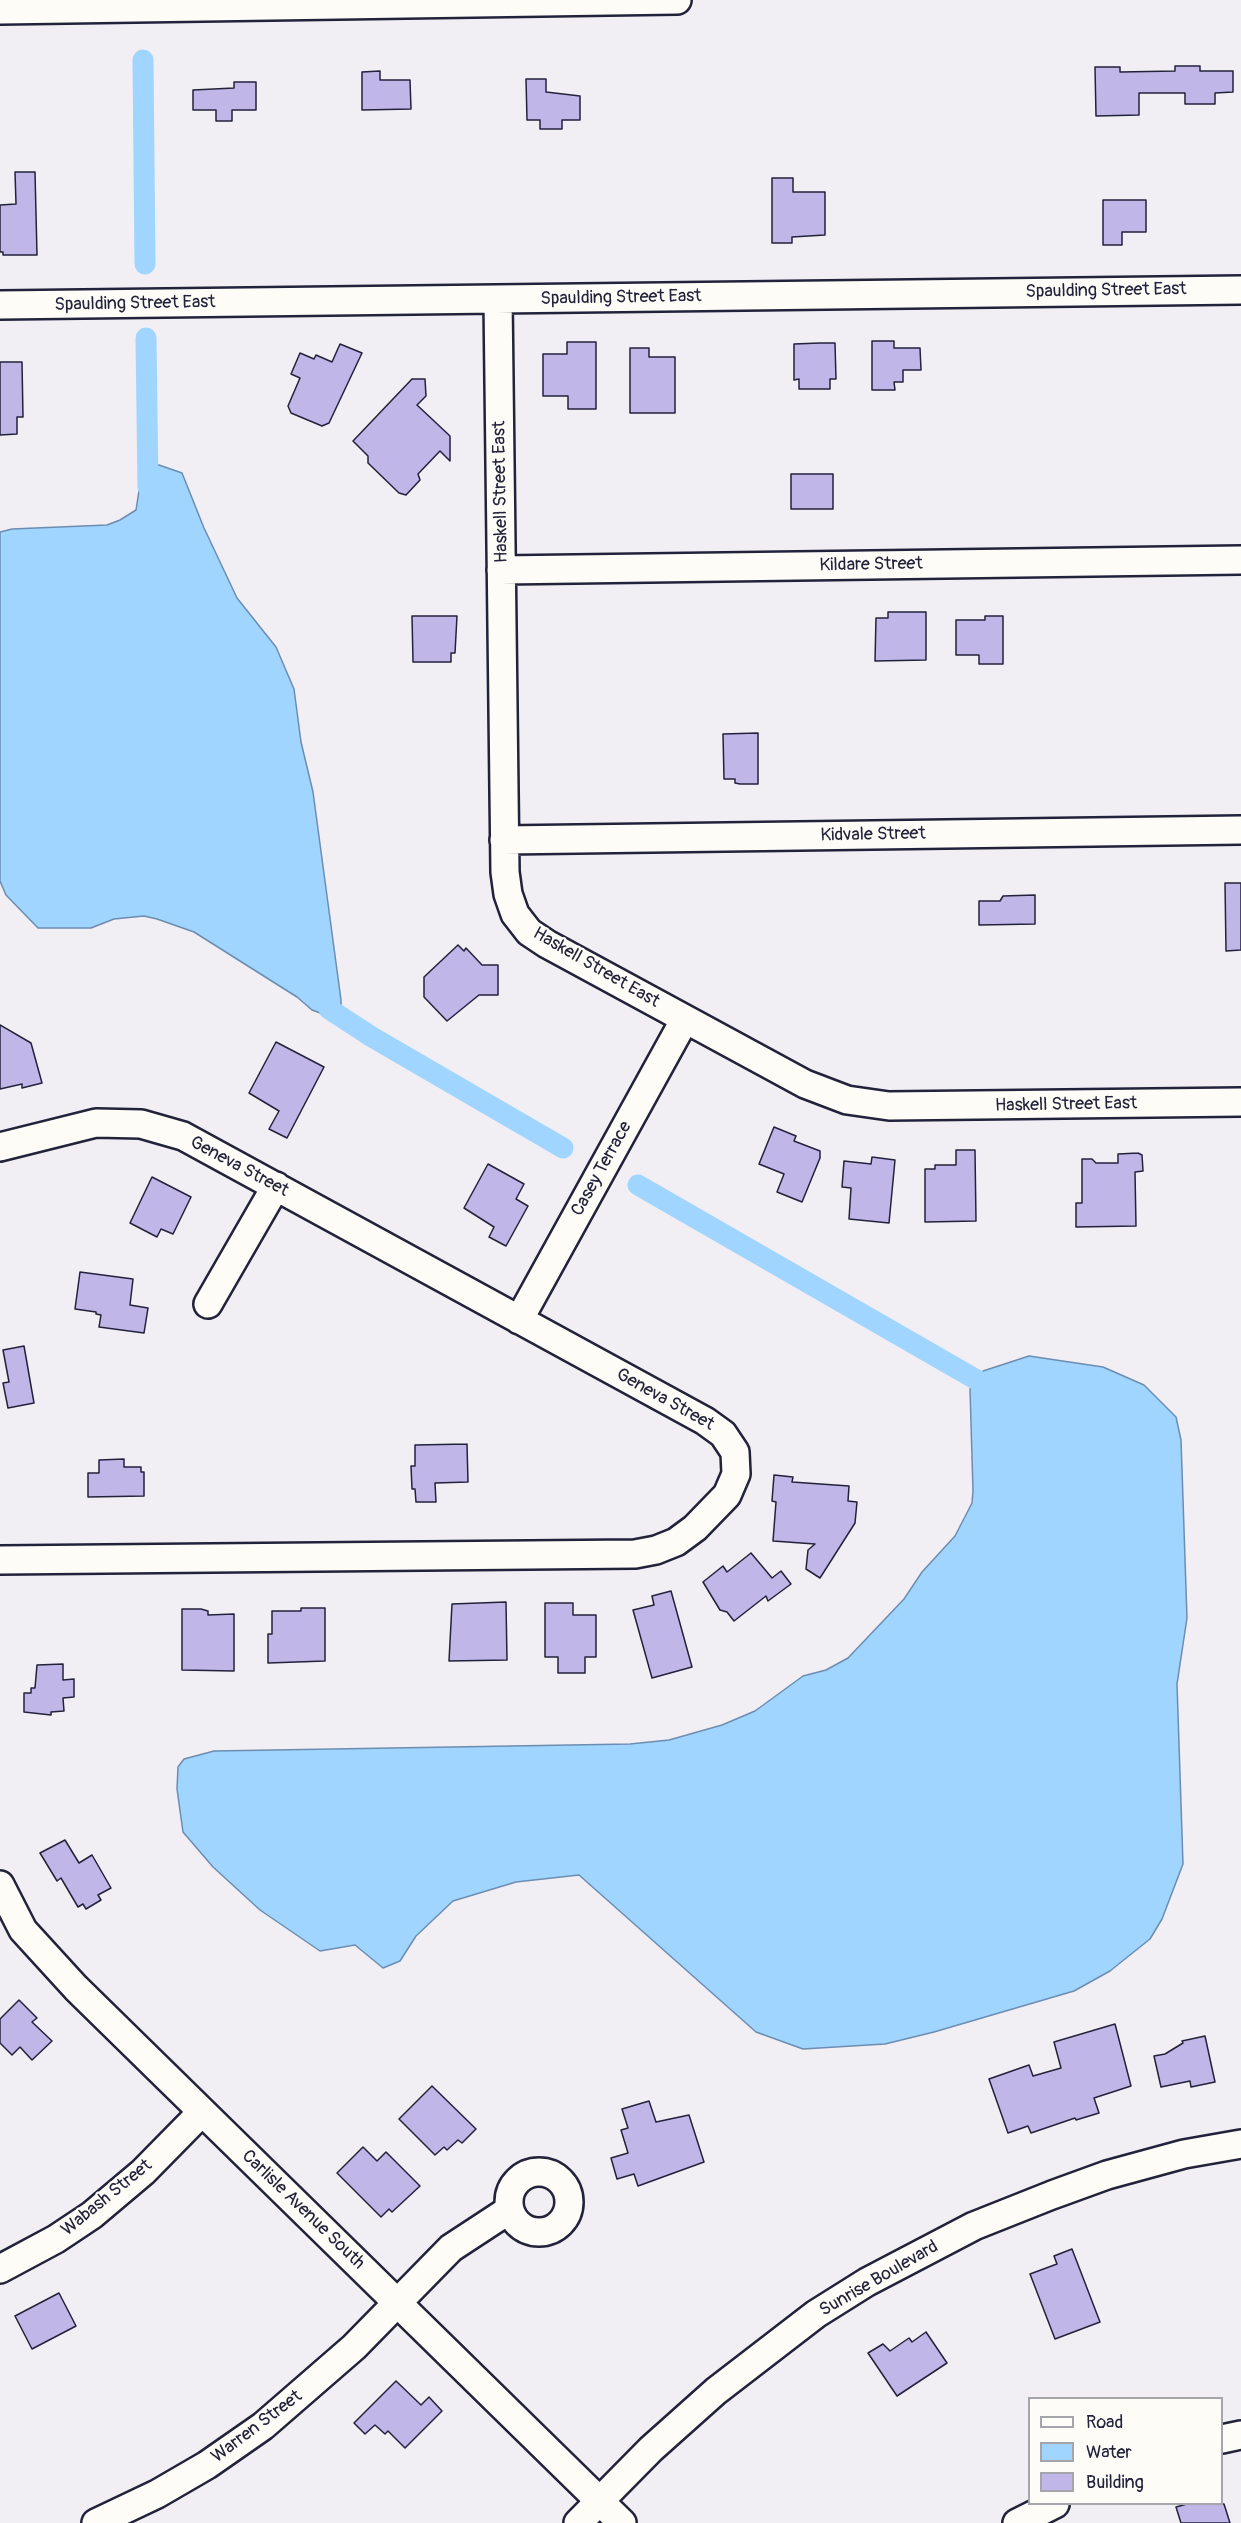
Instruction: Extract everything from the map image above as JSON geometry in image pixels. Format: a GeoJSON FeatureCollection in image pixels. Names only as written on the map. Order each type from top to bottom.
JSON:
{"type":"FeatureCollection","features":[{"type":"Feature","properties":{"kind":"street"},"geometry":{"type":"LineString","coordinates":[[0,10],[677,0]]}},
{"type":"Feature","properties":{"kind":"street","name":"Spaulding Street East"},"geometry":{"type":"LineString","coordinates":[[0,305],[1241,290]]}},
{"type":"Feature","properties":{"kind":"street","name":"Haskell Street East"},"geometry":{"type":"LineString","coordinates":[[498,299],[504,840],[508,894],[515,914],[530,932],[548,944],[806,1084],[847,1100],[868,1104],[977,1106],[1241,1102]]}},
{"type":"Feature","properties":{"kind":"street","name":"Kildare Street"},"geometry":{"type":"LineString","coordinates":[[501,570],[1241,560]]}},
{"type":"Feature","properties":{"kind":"street","name":"Kidvale Street"},"geometry":{"type":"LineString","coordinates":[[504,840],[1241,830]]}},
{"type":"Feature","properties":{"kind":"street","name":"Casey Terrace"},"geometry":{"type":"LineString","coordinates":[[519,1320],[685,1019]]}},
{"type":"Feature","properties":{"kind":"street","name":"Geneva Street"},"geometry":{"type":"LineString","coordinates":[[0,1147],[96,1123],[141,1124],[183,1136],[723,1434],[735,1452],[736,1474],[727,1495],[714,1511],[676,1542],[656,1550],[635,1554],[0,1560]]}},
{"type":"Feature","properties":{"kind":"street"},"geometry":{"type":"LineString","coordinates":[[208,1304],[276,1186]]}},
{"type":"Feature","properties":{"kind":"street","name":"Carlisle Avenue South"},"geometry":{"type":"LineString","coordinates":[[0,1885],[17,1920],[39,1950],[622,2523]]}},
{"type":"Feature","properties":{"kind":"street","name":"Wabash Street"},"geometry":{"type":"LineString","coordinates":[[0,2269],[56,2240],[92,2215],[143,2172],[202,2112]]}},
{"type":"Feature","properties":{"kind":"street","name":"Sunrise Boulevard"},"geometry":{"type":"LineString","coordinates":[[578,2523],[651,2449],[731,2379],[816,2314],[867,2282],[974,2226],[1052,2195],[1107,2175],[1184,2154],[1241,2144]]}},
{"type":"Feature","properties":{"kind":"street","name":"Warren Street"},"geometry":{"type":"LineString","coordinates":[[96,2523],[157,2494],[207,2465],[263,2426],[354,2346],[451,2248],[509,2210]]}},
{"type":"Feature","properties":{"kind":"street"},"geometry":{"type":"LineString","coordinates":[[1223,2439],[1241,2435]]}},
{"type":"Feature","properties":{"kind":"street"},"geometry":{"type":"LineString","coordinates":[[1017,2523],[1053,2505]]}},
{"type":"Feature","properties":{"kind":"water"},"geometry":{"type":"Polygon","coordinates":[[[143,465],[159,465],[182,473],[204,528],[237,598],[276,647],[294,689],[301,742],[313,792],[341,1000],[341,1010],[334,1018],[312,1010],[297,997],[194,932],[157,919],[144,916],[114,919],[91,928],[38,928],[6,895],[0,881],[0,532],[12,529],[107,525],[120,520],[136,510],[143,465]]]}},
{"type":"Feature","properties":{"kind":"water"},"geometry":{"type":"Polygon","coordinates":[[[1029,1356],[1103,1367],[1144,1385],[1176,1417],[1181,1440],[1187,1618],[1177,1684],[1183,1864],[1162,1919],[1150,1939],[1110,1971],[1074,1991],[934,2032],[885,2044],[803,2049],[756,2032],[579,1875],[516,1882],[453,1901],[416,1936],[400,1961],[383,1968],[355,1945],[320,1951],[260,1910],[213,1867],[183,1832],[177,1789],[178,1767],[184,1759],[214,1751],[630,1744],[669,1740],[722,1725],[755,1711],[803,1676],[826,1670],[848,1658],[904,1599],[922,1572],[955,1536],[972,1503],[970,1389],[983,1371],[1029,1356]]]}},
{"type":"Feature","properties":{"kind":"building"},"geometry":{"type":"Polygon","coordinates":[[[1175,66],[1200,66],[1200,71],[1233,71],[1233,92],[1215,93],[1215,104],[1185,104],[1185,93],[1139,93],[1139,115],[1096,116],[1095,67],[1120,67],[1120,72],[1175,71],[1175,66]]]}},
{"type":"Feature","properties":{"kind":"building"},"geometry":{"type":"Polygon","coordinates":[[[380,71],[380,80],[410,80],[411,109],[362,110],[362,72],[380,71]]]}},
{"type":"Feature","properties":{"kind":"building"},"geometry":{"type":"Polygon","coordinates":[[[526,79],[546,79],[546,92],[580,96],[580,120],[562,120],[562,129],[540,129],[540,120],[527,120],[526,79]]]}},
{"type":"Feature","properties":{"kind":"building"},"geometry":{"type":"Polygon","coordinates":[[[234,82],[256,82],[256,110],[232,110],[232,121],[216,121],[216,110],[193,110],[193,90],[234,88],[234,82]]]}},
{"type":"Feature","properties":{"kind":"building"},"geometry":{"type":"Polygon","coordinates":[[[15,172],[35,172],[37,255],[3,255],[3,252],[0,252],[0,205],[16,204],[15,172]]]}},
{"type":"Feature","properties":{"kind":"building"},"geometry":{"type":"Polygon","coordinates":[[[772,178],[793,178],[793,192],[825,192],[825,235],[792,237],[792,243],[772,243],[772,178]]]}},
{"type":"Feature","properties":{"kind":"building"},"geometry":{"type":"Polygon","coordinates":[[[1103,200],[1146,200],[1146,232],[1122,232],[1122,245],[1103,245],[1103,200]]]}},
{"type":"Feature","properties":{"kind":"building"},"geometry":{"type":"Polygon","coordinates":[[[872,341],[894,341],[894,348],[920,348],[921,370],[903,370],[903,382],[894,382],[895,390],[872,390],[872,341]]]}},
{"type":"Feature","properties":{"kind":"building"},"geometry":{"type":"Polygon","coordinates":[[[567,342],[596,342],[596,409],[568,409],[568,396],[543,396],[543,354],[567,354],[567,342]]]}},
{"type":"Feature","properties":{"kind":"building"},"geometry":{"type":"Polygon","coordinates":[[[835,343],[836,379],[830,379],[830,389],[799,389],[799,379],[794,380],[794,344],[835,343]]]}},
{"type":"Feature","properties":{"kind":"building"},"geometry":{"type":"Polygon","coordinates":[[[340,344],[362,353],[329,423],[322,426],[291,413],[288,406],[300,378],[291,374],[300,353],[314,359],[316,355],[332,362],[340,344]]]}},
{"type":"Feature","properties":{"kind":"building"},"geometry":{"type":"Polygon","coordinates":[[[630,348],[649,348],[649,357],[675,357],[675,413],[630,413],[630,348]]]}},
{"type":"Feature","properties":{"kind":"building"},"geometry":{"type":"Polygon","coordinates":[[[0,362],[22,362],[23,417],[17,417],[17,434],[0,435],[0,362]]]}},
{"type":"Feature","properties":{"kind":"building"},"geometry":{"type":"Polygon","coordinates":[[[412,379],[425,379],[426,396],[417,405],[450,436],[450,461],[440,451],[418,474],[420,480],[406,495],[399,493],[368,463],[368,456],[353,441],[412,379]]]}},
{"type":"Feature","properties":{"kind":"building"},"geometry":{"type":"Polygon","coordinates":[[[791,474],[833,474],[833,509],[791,509],[791,474]]]}},
{"type":"Feature","properties":{"kind":"building"},"geometry":{"type":"Polygon","coordinates":[[[888,612],[926,612],[926,660],[875,661],[876,618],[888,618],[888,612]]]}},
{"type":"Feature","properties":{"kind":"building"},"geometry":{"type":"Polygon","coordinates":[[[412,616],[457,616],[455,653],[451,653],[451,662],[413,662],[412,616]]]}},
{"type":"Feature","properties":{"kind":"building"},"geometry":{"type":"Polygon","coordinates":[[[985,616],[1003,616],[1003,664],[979,664],[979,655],[956,655],[956,620],[985,620],[985,616]]]}},
{"type":"Feature","properties":{"kind":"building"},"geometry":{"type":"Polygon","coordinates":[[[758,733],[758,784],[740,784],[735,783],[735,779],[724,779],[723,734],[758,733]]]}},
{"type":"Feature","properties":{"kind":"building"},"geometry":{"type":"Polygon","coordinates":[[[1225,883],[1241,883],[1241,950],[1226,951],[1225,883]]]}},
{"type":"Feature","properties":{"kind":"building"},"geometry":{"type":"Polygon","coordinates":[[[1035,895],[1035,924],[979,925],[979,901],[1000,901],[1003,896],[1035,895]]]}},
{"type":"Feature","properties":{"kind":"building"},"geometry":{"type":"Polygon","coordinates":[[[458,945],[464,951],[466,948],[482,965],[498,965],[498,995],[479,995],[447,1021],[424,997],[424,977],[458,945]]]}},
{"type":"Feature","properties":{"kind":"building"},"geometry":{"type":"Polygon","coordinates":[[[0,1025],[31,1043],[42,1083],[22,1088],[22,1084],[0,1089],[0,1025]]]}},
{"type":"Feature","properties":{"kind":"building"},"geometry":{"type":"Polygon","coordinates":[[[276,1042],[324,1067],[287,1138],[269,1129],[279,1111],[249,1093],[276,1042]]]}},
{"type":"Feature","properties":{"kind":"building"},"geometry":{"type":"Polygon","coordinates":[[[774,1127],[796,1136],[794,1141],[820,1151],[820,1158],[802,1202],[777,1192],[784,1174],[759,1164],[774,1127]]]}},
{"type":"Feature","properties":{"kind":"building"},"geometry":{"type":"Polygon","coordinates":[[[956,1150],[975,1150],[976,1221],[925,1222],[925,1169],[935,1169],[935,1165],[956,1165],[956,1150]]]}},
{"type":"Feature","properties":{"kind":"building"},"geometry":{"type":"Polygon","coordinates":[[[1138,1153],[1142,1155],[1143,1171],[1135,1172],[1136,1226],[1076,1227],[1076,1203],[1082,1203],[1082,1159],[1092,1159],[1096,1163],[1118,1163],[1118,1154],[1138,1153]]]}},
{"type":"Feature","properties":{"kind":"building"},"geometry":{"type":"Polygon","coordinates":[[[872,1157],[895,1160],[889,1223],[849,1219],[851,1188],[842,1187],[844,1161],[871,1164],[872,1157]]]}},
{"type":"Feature","properties":{"kind":"building"},"geometry":{"type":"Polygon","coordinates":[[[488,1164],[524,1184],[516,1199],[528,1206],[506,1246],[489,1237],[494,1227],[464,1208],[488,1164]]]}},
{"type":"Feature","properties":{"kind":"building"},"geometry":{"type":"Polygon","coordinates":[[[152,1177],[191,1197],[173,1234],[161,1229],[157,1237],[130,1223],[152,1177]]]}},
{"type":"Feature","properties":{"kind":"building"},"geometry":{"type":"Polygon","coordinates":[[[80,1272],[133,1279],[130,1305],[148,1308],[144,1333],[99,1327],[101,1315],[75,1309],[80,1272]]]}},
{"type":"Feature","properties":{"kind":"building"},"geometry":{"type":"Polygon","coordinates":[[[24,1346],[34,1403],[8,1408],[3,1383],[9,1382],[3,1350],[24,1346]]]}},
{"type":"Feature","properties":{"kind":"building"},"geometry":{"type":"Polygon","coordinates":[[[467,1444],[468,1482],[435,1483],[436,1502],[416,1502],[415,1489],[412,1489],[411,1466],[415,1466],[415,1445],[467,1444]]]}},
{"type":"Feature","properties":{"kind":"building"},"geometry":{"type":"Polygon","coordinates":[[[124,1459],[124,1467],[141,1467],[141,1472],[144,1472],[144,1496],[88,1497],[88,1473],[99,1473],[99,1460],[124,1459]]]}},
{"type":"Feature","properties":{"kind":"building"},"geometry":{"type":"Polygon","coordinates":[[[774,1475],[793,1477],[792,1482],[849,1486],[848,1501],[857,1502],[855,1523],[820,1578],[806,1569],[808,1550],[815,1544],[773,1541],[776,1502],[772,1501],[774,1475]]]}},
{"type":"Feature","properties":{"kind":"building"},"geometry":{"type":"Polygon","coordinates":[[[751,1553],[772,1578],[781,1571],[791,1584],[768,1601],[766,1596],[734,1621],[727,1612],[720,1610],[703,1582],[723,1566],[727,1572],[751,1553]]]}},
{"type":"Feature","properties":{"kind":"building"},"geometry":{"type":"Polygon","coordinates":[[[671,1591],[692,1667],[652,1678],[633,1610],[654,1605],[652,1596],[671,1591]]]}},
{"type":"Feature","properties":{"kind":"building"},"geometry":{"type":"Polygon","coordinates":[[[506,1602],[507,1660],[449,1661],[452,1604],[506,1602]]]}},
{"type":"Feature","properties":{"kind":"building"},"geometry":{"type":"Polygon","coordinates":[[[545,1603],[573,1603],[573,1615],[596,1615],[596,1657],[585,1657],[585,1673],[558,1673],[558,1657],[545,1657],[545,1603]]]}},
{"type":"Feature","properties":{"kind":"building"},"geometry":{"type":"Polygon","coordinates":[[[301,1608],[325,1608],[325,1661],[268,1663],[268,1634],[272,1634],[272,1611],[301,1611],[301,1608]]]}},
{"type":"Feature","properties":{"kind":"building"},"geometry":{"type":"Polygon","coordinates":[[[182,1609],[201,1609],[208,1611],[208,1615],[234,1614],[234,1671],[182,1670],[182,1609]]]}},
{"type":"Feature","properties":{"kind":"building"},"geometry":{"type":"Polygon","coordinates":[[[63,1664],[63,1680],[74,1679],[74,1697],[63,1698],[64,1711],[51,1712],[51,1715],[24,1712],[24,1693],[31,1693],[31,1688],[35,1688],[37,1665],[63,1664]]]}},
{"type":"Feature","properties":{"kind":"building"},"geometry":{"type":"Polygon","coordinates":[[[65,1840],[79,1863],[92,1855],[111,1888],[98,1895],[101,1900],[86,1909],[83,1904],[78,1907],[61,1878],[57,1881],[40,1853],[65,1840]]]}},
{"type":"Feature","properties":{"kind":"building"},"geometry":{"type":"Polygon","coordinates":[[[19,2000],[37,2018],[32,2022],[52,2041],[32,2060],[20,2047],[12,2055],[0,2043],[0,2019],[19,2000]]]}},
{"type":"Feature","properties":{"kind":"building"},"geometry":{"type":"Polygon","coordinates":[[[1115,2024],[1131,2086],[1094,2098],[1099,2113],[1076,2120],[1075,2118],[1031,2133],[1028,2126],[1008,2133],[989,2079],[1029,2065],[1033,2076],[1061,2068],[1054,2042],[1115,2024]]]}},
{"type":"Feature","properties":{"kind":"building"},"geometry":{"type":"Polygon","coordinates":[[[1205,2036],[1215,2082],[1191,2087],[1190,2081],[1161,2087],[1154,2056],[1165,2054],[1183,2043],[1182,2041],[1205,2036]]]}},
{"type":"Feature","properties":{"kind":"building"},"geometry":{"type":"Polygon","coordinates":[[[432,2086],[476,2129],[462,2143],[458,2140],[447,2150],[444,2147],[435,2155],[399,2119],[432,2086]]]}},
{"type":"Feature","properties":{"kind":"building"},"geometry":{"type":"Polygon","coordinates":[[[649,2101],[656,2122],[689,2115],[704,2162],[638,2186],[634,2174],[617,2179],[611,2158],[628,2153],[621,2130],[628,2128],[622,2109],[649,2101]]]}},
{"type":"Feature","properties":{"kind":"building"},"geometry":{"type":"Polygon","coordinates":[[[363,2147],[377,2161],[386,2152],[420,2186],[392,2212],[389,2209],[381,2217],[337,2173],[363,2147]]]}},
{"type":"Feature","properties":{"kind":"building"},"geometry":{"type":"Polygon","coordinates":[[[1072,2249],[1100,2322],[1055,2339],[1030,2274],[1057,2264],[1054,2256],[1072,2249]]]}},
{"type":"Feature","properties":{"kind":"building"},"geometry":{"type":"Polygon","coordinates":[[[59,2293],[76,2326],[32,2349],[15,2316],[59,2293]]]}},
{"type":"Feature","properties":{"kind":"building"},"geometry":{"type":"Polygon","coordinates":[[[926,2332],[947,2363],[897,2396],[868,2353],[883,2344],[890,2351],[909,2338],[912,2342],[926,2332]]]}},
{"type":"Feature","properties":{"kind":"building"},"geometry":{"type":"Polygon","coordinates":[[[396,2381],[421,2405],[429,2397],[442,2411],[405,2448],[388,2431],[385,2434],[375,2425],[365,2434],[354,2423],[396,2381]]]}},
{"type":"Feature","properties":{"kind":"building"},"geometry":{"type":"Polygon","coordinates":[[[1224,2504],[1230,2523],[1181,2523],[1176,2507],[1224,2504]]]}},
{"type":"Feature","properties":{"kind":"waterway"},"geometry":{"type":"LineString","coordinates":[[143,60],[145,264]]}},
{"type":"Feature","properties":{"kind":"waterway"},"geometry":{"type":"LineString","coordinates":[[146,338],[148,487]]}},
{"type":"Feature","properties":{"kind":"waterway"},"geometry":{"type":"LineString","coordinates":[[329,1009],[372,1037],[563,1148]]}},
{"type":"Feature","properties":{"kind":"waterway"},"geometry":{"type":"LineString","coordinates":[[638,1185],[982,1383]]}}]}
